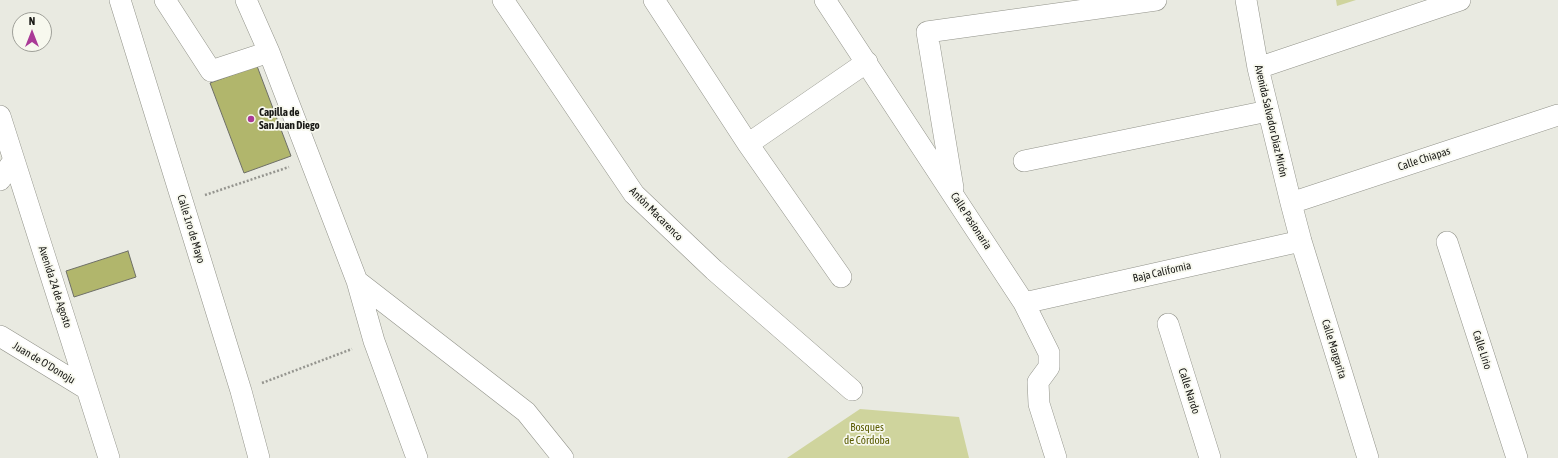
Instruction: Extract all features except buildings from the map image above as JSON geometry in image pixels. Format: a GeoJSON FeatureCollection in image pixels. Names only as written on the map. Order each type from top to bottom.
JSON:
{"type":"FeatureCollection","features":[{"type":"Feature","properties":{"kind":"street","name":"Calle 1ro de Mayo"},"geometry":{"type":"LineString","coordinates":[[120,0],[241,391],[259,458]]}},
{"type":"Feature","properties":{"kind":"street"},"geometry":{"type":"LineString","coordinates":[[165,0],[211,71],[269,52]]}},
{"type":"Feature","properties":{"kind":"street"},"geometry":{"type":"LineString","coordinates":[[246,0],[269,52],[357,281],[374,340],[417,458]]}},
{"type":"Feature","properties":{"kind":"street","name":"Antón Macarenco"},"geometry":{"type":"LineString","coordinates":[[503,0],[634,194],[714,270],[852,390]]}},
{"type":"Feature","properties":{"kind":"street"},"geometry":{"type":"LineString","coordinates":[[654,0],[748,144],[841,277]]}},
{"type":"Feature","properties":{"kind":"street","name":"Calle Pasionaria"},"geometry":{"type":"LineString","coordinates":[[825,0],[1024,303],[1048,354],[1048,367],[1038,382],[1039,404],[1056,458]]}},
{"type":"Feature","properties":{"kind":"street"},"geometry":{"type":"LineString","coordinates":[[954,196],[928,32],[1156,0]]}},
{"type":"Feature","properties":{"kind":"street","name":"Avenida Salvador Díaz Mirón"},"geometry":{"type":"LineString","coordinates":[[1246,0],[1258,68],[1301,241]]}},
{"type":"Feature","properties":{"kind":"street"},"geometry":{"type":"LineString","coordinates":[[1258,68],[1460,0]]}},
{"type":"Feature","properties":{"kind":"street"},"geometry":{"type":"LineString","coordinates":[[748,144],[867,62]]}},
{"type":"Feature","properties":{"kind":"street"},"geometry":{"type":"LineString","coordinates":[[1024,161],[1268,111]]}},
{"type":"Feature","properties":{"kind":"street","name":"Calle Chiapas"},"geometry":{"type":"LineString","coordinates":[[1291,203],[1558,115]]}},
{"type":"Feature","properties":{"kind":"street","name":"Avenida 24 de Agosto"},"geometry":{"type":"LineString","coordinates":[[0,116],[109,458]]}},
{"type":"Feature","properties":{"kind":"street"},"geometry":{"type":"LineString","coordinates":[[0,180],[14,160]]}},
{"type":"Feature","properties":{"kind":"street","name":"Baja California"},"geometry":{"type":"LineString","coordinates":[[1024,303],[1301,241]]}},
{"type":"Feature","properties":{"kind":"street","name":"Calle Margarita"},"geometry":{"type":"LineString","coordinates":[[1301,241],[1368,458]]}},
{"type":"Feature","properties":{"kind":"street","name":"Calle Lirio"},"geometry":{"type":"LineString","coordinates":[[1447,242],[1517,458]]}},
{"type":"Feature","properties":{"kind":"street"},"geometry":{"type":"LineString","coordinates":[[357,281],[526,412],[563,458]]}},
{"type":"Feature","properties":{"kind":"street","name":"Calle Nardo"},"geometry":{"type":"LineString","coordinates":[[1168,324],[1210,458]]}},
{"type":"Feature","properties":{"kind":"street","name":"Juan de O'Donoju"},"geometry":{"type":"LineString","coordinates":[[0,336],[87,389]]}},
{"type":"Feature","properties":{"kind":"path"},"geometry":{"type":"LineString","coordinates":[[183,202],[311,159]]}},
{"type":"Feature","properties":{"kind":"path"},"geometry":{"type":"LineString","coordinates":[[241,391],[374,340]]}},
{"type":"Feature","properties":{"kind":"green space"},"geometry":{"type":"Polygon","coordinates":[[[1336,0],[1356,0],[1337,6],[1336,0]]]}},
{"type":"Feature","properties":{"kind":"green space","name":"Bosques de Córdoba"},"geometry":{"type":"Polygon","coordinates":[[[860,409],[959,417],[969,458],[787,458],[860,409]]]}},
{"type":"Feature","properties":{"kind":"place","name":"Capilla de San Juan Diego"},"geometry":{"type":"Point","coordinates":[251,119]}}]}
